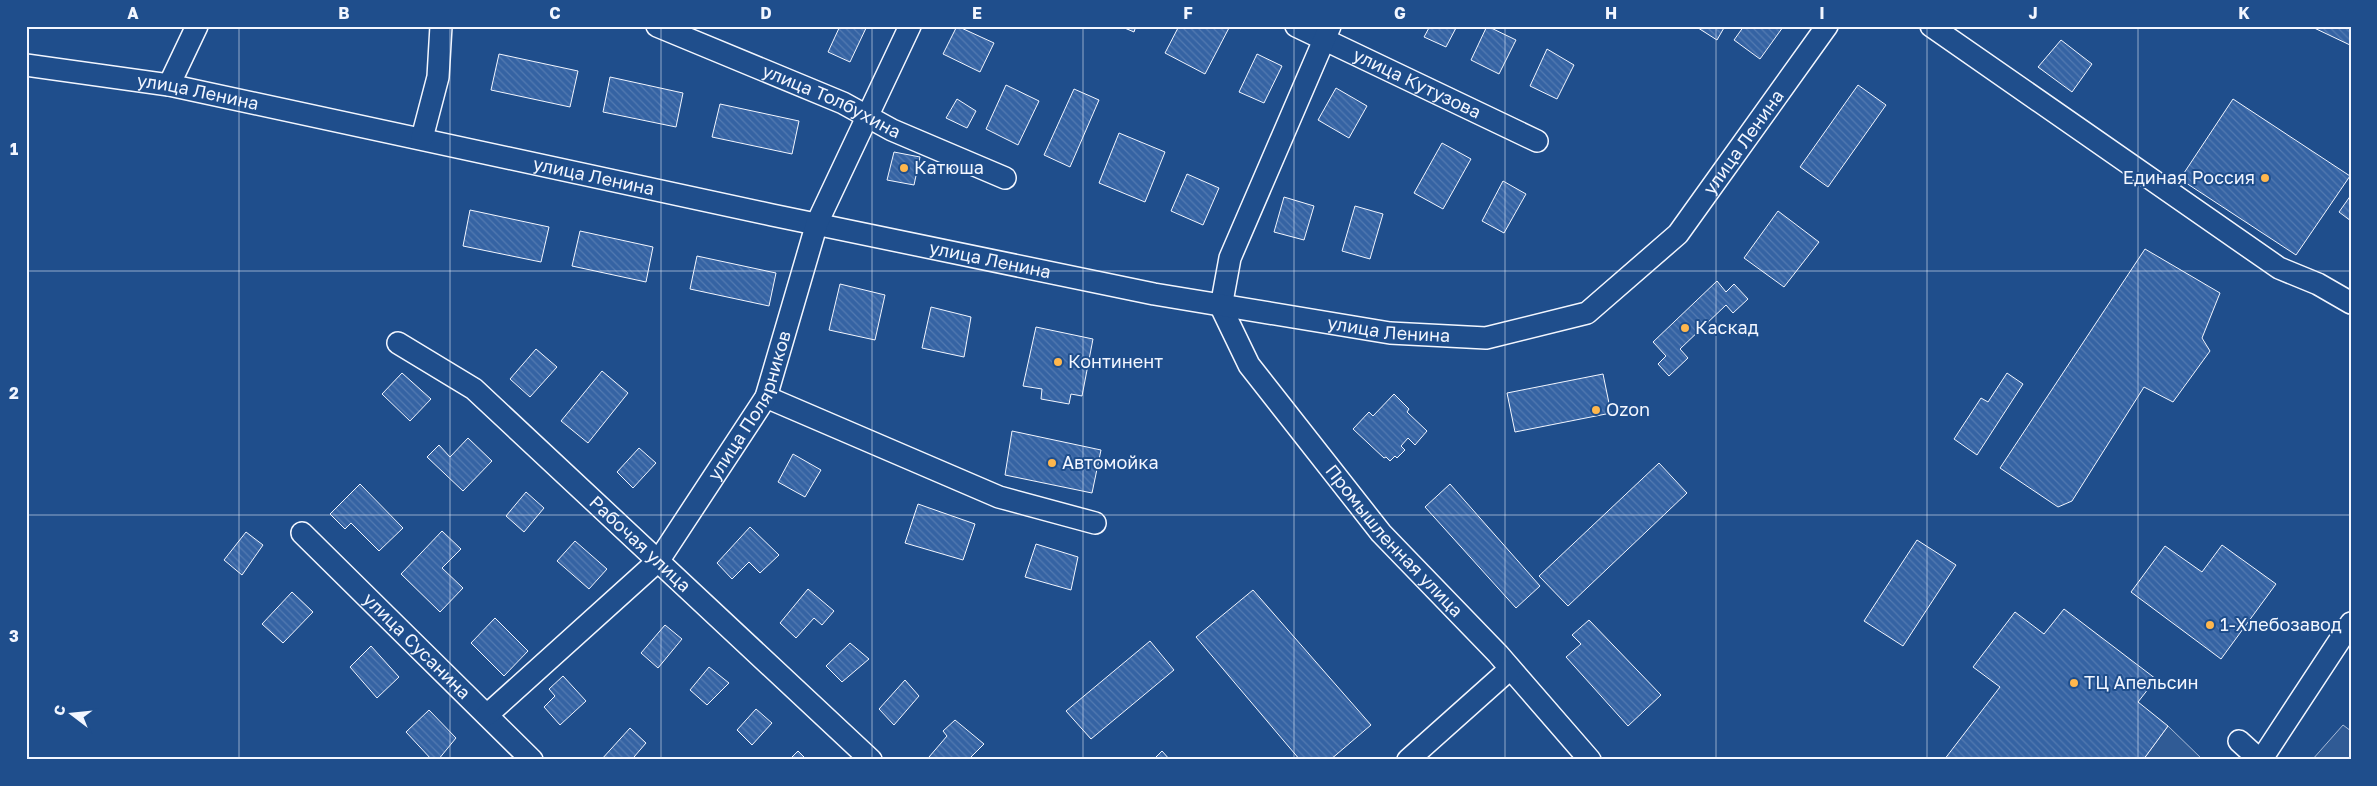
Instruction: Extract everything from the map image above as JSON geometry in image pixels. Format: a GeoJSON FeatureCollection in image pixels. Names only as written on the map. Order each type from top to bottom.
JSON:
{"type":"FeatureCollection","features":[{"type":"Feature","properties":{"kind":"street"},"geometry":{"type":"LineString","coordinates":[[169,85],[196,26]]}},
{"type":"Feature","properties":{"kind":"street"},"geometry":{"type":"LineString","coordinates":[[422,138],[438,77],[441,26]]}},
{"type":"Feature","properties":{"kind":"street","name":"улица Толбухина"},"geometry":{"type":"LineString","coordinates":[[657,26],[843,102],[892,130],[1005,178]]}},
{"type":"Feature","properties":{"kind":"street","name":"улица Полярников"},"geometry":{"type":"LineString","coordinates":[[487,715],[659,560],[766,397],[817,223],[910,26]]}},
{"type":"Feature","properties":{"kind":"street","name":"улица Кутузова"},"geometry":{"type":"LineString","coordinates":[[1296,26],[1326,33],[1536,142]]}},
{"type":"Feature","properties":{"kind":"street","name":"улица Ленина"},"geometry":{"type":"LineString","coordinates":[[26,65],[169,85],[1221,307],[1390,333],[1486,338],[1587,313],[1678,234],[1827,26]]}},
{"type":"Feature","properties":{"kind":"street"},"geometry":{"type":"LineString","coordinates":[[1931,26],[2279,268],[2318,284],[2351,303]]}},
{"type":"Feature","properties":{"kind":"street"},"geometry":{"type":"LineString","coordinates":[[1221,307],[1230,258],[1326,33]]}},
{"type":"Feature","properties":{"kind":"street","name":"Промышленная улица"},"geometry":{"type":"LineString","coordinates":[[1221,307],[1249,365],[1375,525],[1510,669],[1590,760]]}},
{"type":"Feature","properties":{"kind":"street","name":"Рабочая улица"},"geometry":{"type":"LineString","coordinates":[[398,343],[474,389],[871,760]]}},
{"type":"Feature","properties":{"kind":"street"},"geometry":{"type":"LineString","coordinates":[[766,397],[999,498],[1095,524]]}},
{"type":"Feature","properties":{"kind":"street","name":"улица Сусанина"},"geometry":{"type":"LineString","coordinates":[[302,533],[532,760]]}},
{"type":"Feature","properties":{"kind":"street"},"geometry":{"type":"LineString","coordinates":[[2240,741],[2260,760],[2351,623]]}},
{"type":"Feature","properties":{"kind":"street"},"geometry":{"type":"LineString","coordinates":[[1408,760],[1510,669]]}},
{"type":"Feature","properties":{"kind":"shaded area"},"geometry":{"type":"Polygon","coordinates":[[[2343,725],[2351,731],[2351,760],[2312,760],[2343,725]]]}},
{"type":"Feature","properties":{"kind":"shaded area"},"geometry":{"type":"Polygon","coordinates":[[[2168,726],[2203,760],[2143,760],[2168,726]]]}},
{"type":"Feature","properties":{"kind":"building"},"geometry":{"type":"Polygon","coordinates":[[[840,26],[867,26],[850,62],[828,52],[840,26]]]}},
{"type":"Feature","properties":{"kind":"building"},"geometry":{"type":"Polygon","coordinates":[[[957,26],[994,43],[980,72],[943,54],[957,26]]]}},
{"type":"Feature","properties":{"kind":"building"},"geometry":{"type":"Polygon","coordinates":[[[1120,26],[1136,26],[1134,32],[1120,26]]]}},
{"type":"Feature","properties":{"kind":"building"},"geometry":{"type":"Polygon","coordinates":[[[1179,26],[1230,26],[1205,74],[1165,53],[1179,26]]]}},
{"type":"Feature","properties":{"kind":"building"},"geometry":{"type":"Polygon","coordinates":[[[1430,26],[1457,26],[1446,47],[1424,37],[1430,26]]]}},
{"type":"Feature","properties":{"kind":"building"},"geometry":{"type":"Polygon","coordinates":[[[1487,26],[1516,40],[1499,74],[1471,60],[1487,26]]]}},
{"type":"Feature","properties":{"kind":"building"},"geometry":{"type":"Polygon","coordinates":[[[1695,26],[1725,26],[1717,40],[1695,26]]]}},
{"type":"Feature","properties":{"kind":"building"},"geometry":{"type":"Polygon","coordinates":[[[1744,26],[1783,27],[1760,59],[1734,40],[1744,26]]]}},
{"type":"Feature","properties":{"kind":"building"},"geometry":{"type":"Polygon","coordinates":[[[2310,26],[2351,26],[2351,43],[2350,45],[2310,26]]]}},
{"type":"Feature","properties":{"kind":"building"},"geometry":{"type":"Polygon","coordinates":[[[2061,40],[2092,64],[2072,92],[2038,67],[2061,40]]]}},
{"type":"Feature","properties":{"kind":"building"},"geometry":{"type":"Polygon","coordinates":[[[1547,49],[1574,65],[1557,99],[1530,86],[1547,49]]]}},
{"type":"Feature","properties":{"kind":"building"},"geometry":{"type":"Polygon","coordinates":[[[499,54],[578,71],[570,107],[491,90],[499,54]]]}},
{"type":"Feature","properties":{"kind":"building"},"geometry":{"type":"Polygon","coordinates":[[[1257,54],[1282,66],[1264,103],[1239,92],[1257,54]]]}},
{"type":"Feature","properties":{"kind":"building"},"geometry":{"type":"Polygon","coordinates":[[[610,77],[683,93],[676,127],[603,112],[610,77]]]}},
{"type":"Feature","properties":{"kind":"building"},"geometry":{"type":"Polygon","coordinates":[[[1006,85],[1039,101],[1018,145],[986,129],[1006,85]]]}},
{"type":"Feature","properties":{"kind":"building"},"geometry":{"type":"Polygon","coordinates":[[[1858,85],[1886,105],[1828,187],[1800,167],[1858,85]]]}},
{"type":"Feature","properties":{"kind":"building"},"geometry":{"type":"Polygon","coordinates":[[[1336,88],[1367,106],[1349,138],[1318,120],[1336,88]]]}},
{"type":"Feature","properties":{"kind":"building"},"geometry":{"type":"Polygon","coordinates":[[[1074,89],[1099,100],[1070,167],[1044,155],[1074,89]]]}},
{"type":"Feature","properties":{"kind":"building"},"geometry":{"type":"Polygon","coordinates":[[[957,99],[976,111],[967,128],[946,118],[957,99]]]}},
{"type":"Feature","properties":{"kind":"building","name":"Единая Россия"},"geometry":{"type":"Polygon","coordinates":[[[2233,99],[2350,176],[2296,255],[2180,179],[2233,99]]]}},
{"type":"Feature","properties":{"kind":"building"},"geometry":{"type":"Polygon","coordinates":[[[720,104],[799,121],[792,154],[712,137],[720,104]]]}},
{"type":"Feature","properties":{"kind":"building"},"geometry":{"type":"Polygon","coordinates":[[[1119,133],[1165,152],[1145,202],[1099,183],[1119,133]]]}},
{"type":"Feature","properties":{"kind":"building"},"geometry":{"type":"Polygon","coordinates":[[[1442,143],[1471,159],[1443,209],[1414,193],[1442,143]]]}},
{"type":"Feature","properties":{"kind":"building","name":"Катюша"},"geometry":{"type":"Polygon","coordinates":[[[894,152],[920,157],[914,185],[887,180],[894,152]]]}},
{"type":"Feature","properties":{"kind":"building"},"geometry":{"type":"Polygon","coordinates":[[[1187,174],[1219,188],[1203,225],[1171,211],[1187,174]]]}},
{"type":"Feature","properties":{"kind":"building"},"geometry":{"type":"Polygon","coordinates":[[[1503,181],[1526,194],[1504,233],[1482,221],[1503,181]]]}},
{"type":"Feature","properties":{"kind":"building"},"geometry":{"type":"Polygon","coordinates":[[[2351,195],[2351,221],[2339,212],[2351,195]]]}},
{"type":"Feature","properties":{"kind":"building"},"geometry":{"type":"Polygon","coordinates":[[[1284,197],[1314,206],[1304,240],[1274,232],[1284,197]]]}},
{"type":"Feature","properties":{"kind":"building"},"geometry":{"type":"Polygon","coordinates":[[[1355,206],[1383,214],[1370,259],[1342,251],[1355,206]]]}},
{"type":"Feature","properties":{"kind":"building"},"geometry":{"type":"Polygon","coordinates":[[[470,210],[549,227],[541,262],[463,246],[470,210]]]}},
{"type":"Feature","properties":{"kind":"building"},"geometry":{"type":"Polygon","coordinates":[[[1778,211],[1819,242],[1784,287],[1744,258],[1778,211]]]}},
{"type":"Feature","properties":{"kind":"building"},"geometry":{"type":"Polygon","coordinates":[[[580,231],[653,247],[646,282],[572,266],[580,231]]]}},
{"type":"Feature","properties":{"kind":"building"},"geometry":{"type":"Polygon","coordinates":[[[2145,249],[2220,293],[2202,338],[2210,351],[2173,402],[2144,387],[2072,501],[2058,507],[2000,468],[2145,249]]]}},
{"type":"Feature","properties":{"kind":"building"},"geometry":{"type":"Polygon","coordinates":[[[697,256],[776,273],[769,306],[690,289],[697,256]]]}},
{"type":"Feature","properties":{"kind":"building","name":"Каскад"},"geometry":{"type":"Polygon","coordinates":[[[1717,281],[1726,292],[1734,284],[1748,299],[1733,313],[1726,305],[1680,349],[1688,358],[1669,376],[1658,364],[1666,356],[1653,342],[1717,281]]]}},
{"type":"Feature","properties":{"kind":"building"},"geometry":{"type":"Polygon","coordinates":[[[840,284],[885,295],[875,340],[829,330],[840,284]]]}},
{"type":"Feature","properties":{"kind":"building"},"geometry":{"type":"Polygon","coordinates":[[[931,307],[971,317],[964,357],[922,348],[931,307]]]}},
{"type":"Feature","properties":{"kind":"building","name":"Континент"},"geometry":{"type":"Polygon","coordinates":[[[1036,327],[1093,339],[1082,396],[1071,394],[1069,404],[1041,399],[1042,389],[1023,386],[1036,327]]]}},
{"type":"Feature","properties":{"kind":"building"},"geometry":{"type":"Polygon","coordinates":[[[536,349],[557,367],[530,397],[510,379],[536,349]]]}},
{"type":"Feature","properties":{"kind":"building"},"geometry":{"type":"Polygon","coordinates":[[[602,371],[628,393],[588,443],[561,421],[602,371]]]}},
{"type":"Feature","properties":{"kind":"building"},"geometry":{"type":"Polygon","coordinates":[[[402,373],[431,399],[410,421],[382,394],[402,373]]]}},
{"type":"Feature","properties":{"kind":"building"},"geometry":{"type":"Polygon","coordinates":[[[2007,373],[2023,384],[1977,455],[1954,439],[1981,398],[1988,402],[2007,373]]]}},
{"type":"Feature","properties":{"kind":"building"},"geometry":{"type":"Polygon","coordinates":[[[1603,374],[1611,413],[1515,432],[1507,393],[1603,374]]]}},
{"type":"Feature","properties":{"kind":"building"},"geometry":{"type":"Polygon","coordinates":[[[1394,394],[1409,409],[1407,412],[1427,431],[1415,445],[1408,438],[1401,446],[1405,450],[1397,458],[1395,456],[1390,461],[1386,457],[1384,458],[1353,429],[1369,412],[1373,416],[1394,394]]]}},
{"type":"Feature","properties":{"kind":"building","name":"Автомойка"},"geometry":{"type":"Polygon","coordinates":[[[1012,431],[1101,450],[1092,493],[1005,475],[1012,431]]]}},
{"type":"Feature","properties":{"kind":"building"},"geometry":{"type":"Polygon","coordinates":[[[468,438],[492,461],[463,491],[427,457],[439,445],[450,457],[468,438]]]}},
{"type":"Feature","properties":{"kind":"building"},"geometry":{"type":"Polygon","coordinates":[[[639,448],[656,463],[633,488],[617,472],[639,448]]]}},
{"type":"Feature","properties":{"kind":"building"},"geometry":{"type":"Polygon","coordinates":[[[793,454],[821,470],[805,497],[778,482],[793,454]]]}},
{"type":"Feature","properties":{"kind":"building"},"geometry":{"type":"Polygon","coordinates":[[[1659,463],[1687,493],[1568,606],[1539,576],[1659,463]]]}},
{"type":"Feature","properties":{"kind":"building"},"geometry":{"type":"Polygon","coordinates":[[[360,484],[403,528],[379,551],[351,523],[345,529],[330,514],[360,484]]]}},
{"type":"Feature","properties":{"kind":"building"},"geometry":{"type":"Polygon","coordinates":[[[1450,484],[1540,586],[1516,608],[1425,507],[1450,484]]]}},
{"type":"Feature","properties":{"kind":"building"},"geometry":{"type":"Polygon","coordinates":[[[526,492],[544,508],[524,532],[506,516],[526,492]]]}},
{"type":"Feature","properties":{"kind":"building"},"geometry":{"type":"Polygon","coordinates":[[[918,504],[975,524],[963,560],[905,543],[918,504]]]}},
{"type":"Feature","properties":{"kind":"building"},"geometry":{"type":"Polygon","coordinates":[[[750,527],[779,555],[760,573],[749,562],[732,579],[717,563],[750,527]]]}},
{"type":"Feature","properties":{"kind":"building"},"geometry":{"type":"Polygon","coordinates":[[[442,531],[461,549],[442,568],[463,588],[440,612],[401,574],[442,531]]]}},
{"type":"Feature","properties":{"kind":"building"},"geometry":{"type":"Polygon","coordinates":[[[246,532],[263,545],[242,575],[224,560],[246,532]]]}},
{"type":"Feature","properties":{"kind":"building"},"geometry":{"type":"Polygon","coordinates":[[[1917,540],[1956,565],[1903,646],[1864,621],[1917,540]]]}},
{"type":"Feature","properties":{"kind":"building"},"geometry":{"type":"Polygon","coordinates":[[[575,541],[607,569],[589,589],[557,561],[575,541]]]}},
{"type":"Feature","properties":{"kind":"building"},"geometry":{"type":"Polygon","coordinates":[[[1036,544],[1078,557],[1071,590],[1025,577],[1036,544]]]}},
{"type":"Feature","properties":{"kind":"building","name":"1-Хлебозавод"},"geometry":{"type":"Polygon","coordinates":[[[2222,545],[2276,584],[2221,659],[2131,592],[2165,546],[2202,572],[2222,545]]]}},
{"type":"Feature","properties":{"kind":"building"},"geometry":{"type":"Polygon","coordinates":[[[808,589],[834,611],[822,625],[814,618],[796,638],[780,623],[808,589]]]}},
{"type":"Feature","properties":{"kind":"building"},"geometry":{"type":"Polygon","coordinates":[[[1253,590],[1371,725],[1330,760],[1300,760],[1196,637],[1253,590]]]}},
{"type":"Feature","properties":{"kind":"building"},"geometry":{"type":"Polygon","coordinates":[[[292,592],[313,612],[283,643],[262,624],[292,592]]]}},
{"type":"Feature","properties":{"kind":"building","name":"ТЦ Апельсин"},"geometry":{"type":"Polygon","coordinates":[[[2064,609],[2156,679],[2138,702],[2168,726],[2143,760],[1944,760],[2000,687],[1973,667],[2015,612],[2044,634],[2064,609]]]}},
{"type":"Feature","properties":{"kind":"building"},"geometry":{"type":"Polygon","coordinates":[[[495,618],[528,651],[504,676],[471,643],[495,618]]]}},
{"type":"Feature","properties":{"kind":"building"},"geometry":{"type":"Polygon","coordinates":[[[1589,620],[1661,695],[1628,726],[1566,657],[1581,644],[1572,635],[1589,620]]]}},
{"type":"Feature","properties":{"kind":"building"},"geometry":{"type":"Polygon","coordinates":[[[665,625],[682,639],[658,668],[641,653],[665,625]]]}},
{"type":"Feature","properties":{"kind":"building"},"geometry":{"type":"Polygon","coordinates":[[[1150,641],[1174,670],[1091,739],[1066,711],[1150,641]]]}},
{"type":"Feature","properties":{"kind":"building"},"geometry":{"type":"Polygon","coordinates":[[[850,643],[869,659],[842,682],[826,666],[850,643]]]}},
{"type":"Feature","properties":{"kind":"building"},"geometry":{"type":"Polygon","coordinates":[[[371,646],[399,677],[377,698],[350,667],[371,646]]]}},
{"type":"Feature","properties":{"kind":"building"},"geometry":{"type":"Polygon","coordinates":[[[709,667],[729,683],[707,705],[690,690],[709,667]]]}},
{"type":"Feature","properties":{"kind":"building"},"geometry":{"type":"Polygon","coordinates":[[[563,676],[586,701],[560,725],[544,707],[555,696],[549,689],[563,676]]]}},
{"type":"Feature","properties":{"kind":"building"},"geometry":{"type":"Polygon","coordinates":[[[905,680],[919,696],[894,725],[879,709],[905,680]]]}},
{"type":"Feature","properties":{"kind":"building"},"geometry":{"type":"Polygon","coordinates":[[[756,709],[772,723],[752,745],[737,730],[756,709]]]}},
{"type":"Feature","properties":{"kind":"building"},"geometry":{"type":"Polygon","coordinates":[[[429,710],[456,738],[438,760],[432,760],[406,732],[429,710]]]}},
{"type":"Feature","properties":{"kind":"building"},"geometry":{"type":"Polygon","coordinates":[[[955,720],[984,744],[968,760],[931,760],[929,757],[947,736],[943,731],[955,720]]]}},
{"type":"Feature","properties":{"kind":"building"},"geometry":{"type":"Polygon","coordinates":[[[630,728],[646,743],[634,757],[637,760],[601,760],[630,728]]]}},
{"type":"Feature","properties":{"kind":"building"},"geometry":{"type":"Polygon","coordinates":[[[798,751],[807,760],[789,760],[798,751]]]}},
{"type":"Feature","properties":{"kind":"building"},"geometry":{"type":"Polygon","coordinates":[[[1162,751],[1170,760],[1153,760],[1162,751]]]}},
{"type":"Feature","properties":{"kind":"place","name":"Катюша"},"geometry":{"type":"Point","coordinates":[904,168]}},
{"type":"Feature","properties":{"kind":"place","name":"Единая Россия"},"geometry":{"type":"Point","coordinates":[2265,178]}},
{"type":"Feature","properties":{"kind":"place","name":"Каскад"},"geometry":{"type":"Point","coordinates":[1685,328]}},
{"type":"Feature","properties":{"kind":"place","name":"Континент"},"geometry":{"type":"Point","coordinates":[1058,362]}},
{"type":"Feature","properties":{"kind":"place","name":"Ozon"},"geometry":{"type":"Point","coordinates":[1596,410]}},
{"type":"Feature","properties":{"kind":"place","name":"Автомойка"},"geometry":{"type":"Point","coordinates":[1052,463]}},
{"type":"Feature","properties":{"kind":"place","name":"1-Хлебозавод"},"geometry":{"type":"Point","coordinates":[2210,625]}},
{"type":"Feature","properties":{"kind":"place","name":"ТЦ Апельсин"},"geometry":{"type":"Point","coordinates":[2074,683]}}]}
